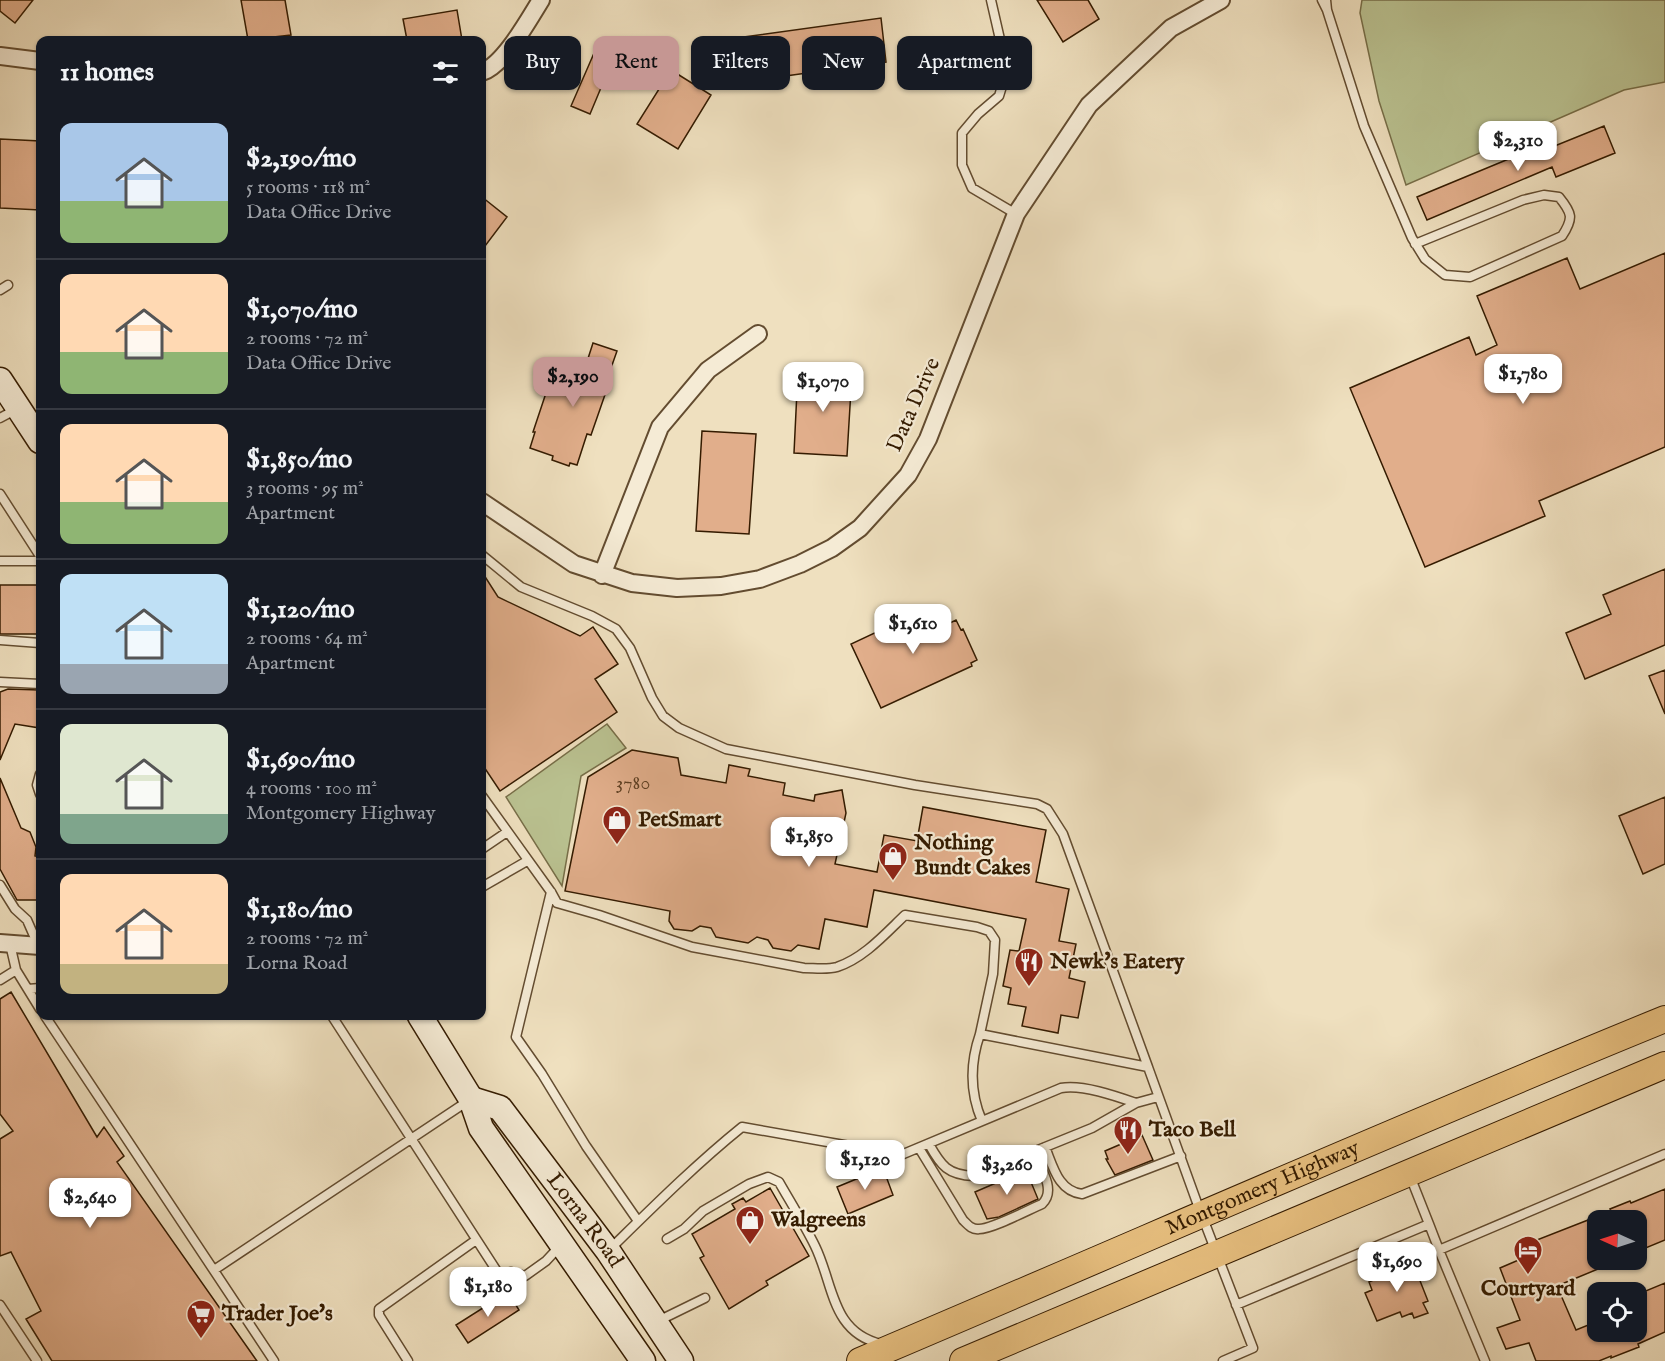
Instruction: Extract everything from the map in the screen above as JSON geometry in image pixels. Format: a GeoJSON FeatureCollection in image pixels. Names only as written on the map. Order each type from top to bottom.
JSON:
{"type":"FeatureCollection","features":[{"type":"Feature","properties":{"kind":"main road","name":"Montgomery Highway"},"geometry":{"type":"LineString","coordinates":[[860,1361],[1498,1087],[1665,1019]]}},
{"type":"Feature","properties":{"kind":"main road","name":"Montgomery Highway"},"geometry":{"type":"LineString","coordinates":[[963,1361],[1665,1065]]}},
{"type":"Feature","properties":{"kind":"street"},"geometry":{"type":"LineString","coordinates":[[486,71],[513,45],[541,0]]}},
{"type":"Feature","properties":{"kind":"street","name":"Data Drive"},"geometry":{"type":"LineString","coordinates":[[486,505],[574,564],[632,583],[677,588],[721,586],[760,579],[800,564],[832,548],[860,528],[908,475],[928,439],[1016,214],[1089,105],[1171,28],[1221,0]]}},
{"type":"Feature","properties":{"kind":"street"},"geometry":{"type":"LineString","coordinates":[[0,56],[36,60]]}},
{"type":"Feature","properties":{"kind":"street"},"geometry":{"type":"LineString","coordinates":[[602,575],[660,426],[708,370],[758,334]]}},
{"type":"Feature","properties":{"kind":"street"},"geometry":{"type":"LineString","coordinates":[[0,380],[9,413],[36,437]]}},
{"type":"Feature","properties":{"kind":"street"},"geometry":{"type":"LineString","coordinates":[[5,944],[36,946]]}},
{"type":"Feature","properties":{"kind":"street","name":"Lorna Road"},"geometry":{"type":"LineString","coordinates":[[422,1020],[471,1099],[481,1128],[640,1358]]}},
{"type":"Feature","properties":{"kind":"street","name":"Lorna Road"},"geometry":{"type":"LineString","coordinates":[[471,1099],[500,1108],[608,1251],[681,1361]]}},
{"type":"Feature","properties":{"kind":"lane"},"geometry":{"type":"LineString","coordinates":[[991,0],[1007,70],[999,96],[978,114],[962,133],[962,165],[972,188],[1016,214]]}},
{"type":"Feature","properties":{"kind":"lane"},"geometry":{"type":"LineString","coordinates":[[1324,0],[1364,126],[1415,244],[1425,259],[1445,275],[1470,277],[1562,236],[1570,224],[1570,211],[1558,197],[1544,195],[1523,200],[1415,244]]}},
{"type":"Feature","properties":{"kind":"lane"},"geometry":{"type":"LineString","coordinates":[[0,494],[36,550]]}},
{"type":"Feature","properties":{"kind":"lane"},"geometry":{"type":"LineString","coordinates":[[486,558],[521,587],[592,616],[616,629],[630,648],[652,698],[663,716],[679,728],[726,749],[915,785],[1037,804],[1047,809],[1063,834],[1216,1254],[1253,1348],[1222,1361]]}},
{"type":"Feature","properties":{"kind":"lane"},"geometry":{"type":"LineString","coordinates":[[0,561],[36,561]]}},
{"type":"Feature","properties":{"kind":"lane"},"geometry":{"type":"LineString","coordinates":[[0,640],[36,643]]}},
{"type":"Feature","properties":{"kind":"lane"},"geometry":{"type":"LineString","coordinates":[[0,682],[36,684]]}},
{"type":"Feature","properties":{"kind":"lane"},"geometry":{"type":"LineString","coordinates":[[486,802],[557,903],[692,947],[804,968],[836,967],[871,946],[905,915],[989,931],[995,940],[995,956],[972,1081],[976,1106],[982,1121]]}},
{"type":"Feature","properties":{"kind":"lane"},"geometry":{"type":"LineString","coordinates":[[486,846],[507,832]]}},
{"type":"Feature","properties":{"kind":"lane"},"geometry":{"type":"LineString","coordinates":[[486,885],[527,861]]}},
{"type":"Feature","properties":{"kind":"lane"},"geometry":{"type":"LineString","coordinates":[[0,885],[15,909],[27,920],[36,940]]}},
{"type":"Feature","properties":{"kind":"lane"},"geometry":{"type":"LineString","coordinates":[[551,892],[516,1037],[542,1074],[586,1146],[638,1221]]}},
{"type":"Feature","properties":{"kind":"lane"},"geometry":{"type":"LineString","coordinates":[[5,944],[16,970],[36,1002]]}},
{"type":"Feature","properties":{"kind":"lane"},"geometry":{"type":"LineString","coordinates":[[0,980],[16,970]]}},
{"type":"Feature","properties":{"kind":"lane"},"geometry":{"type":"LineString","coordinates":[[28,989],[36,988]]}},
{"type":"Feature","properties":{"kind":"lane"},"geometry":{"type":"LineString","coordinates":[[48,1020],[274,1361]]}},
{"type":"Feature","properties":{"kind":"lane"},"geometry":{"type":"LineString","coordinates":[[335,1020],[500,1276],[511,1272],[525,1276],[546,1262],[561,1246]]}},
{"type":"Feature","properties":{"kind":"lane"},"geometry":{"type":"LineString","coordinates":[[980,1034],[1148,1067]]}},
{"type":"Feature","properties":{"kind":"lane"},"geometry":{"type":"LineString","coordinates":[[608,1251],[718,1146],[742,1127],[901,1155],[1069,1087],[1113,1095],[1136,1103]]}},
{"type":"Feature","properties":{"kind":"lane"},"geometry":{"type":"LineString","coordinates":[[929,1144],[949,1171],[959,1175],[974,1176],[1092,1128],[1136,1103],[1158,1097]]}},
{"type":"Feature","properties":{"kind":"lane"},"geometry":{"type":"LineString","coordinates":[[214,1270],[471,1099]]}},
{"type":"Feature","properties":{"kind":"lane"},"geometry":{"type":"LineString","coordinates":[[1045,1147],[1062,1185],[1072,1193],[1082,1194],[1180,1156]]}},
{"type":"Feature","properties":{"kind":"lane"},"geometry":{"type":"LineString","coordinates":[[919,1148],[963,1220],[976,1229],[999,1223],[1042,1204],[1046,1200],[1047,1184],[1033,1152]]}},
{"type":"Feature","properties":{"kind":"lane"},"geometry":{"type":"LineString","coordinates":[[1438,1250],[1665,1154]]}},
{"type":"Feature","properties":{"kind":"lane"},"geometry":{"type":"LineString","coordinates":[[1409,1173],[1438,1250],[1485,1361]]}},
{"type":"Feature","properties":{"kind":"lane"},"geometry":{"type":"LineString","coordinates":[[667,1239],[684,1229],[703,1211],[749,1184],[761,1178],[774,1178],[779,1182],[816,1248],[838,1309],[850,1328],[865,1340],[894,1347]]}},
{"type":"Feature","properties":{"kind":"lane"},"geometry":{"type":"LineString","coordinates":[[1236,1305],[1429,1224]]}},
{"type":"Feature","properties":{"kind":"lane"},"geometry":{"type":"LineString","coordinates":[[408,1361],[379,1315],[379,1309],[476,1240]]}},
{"type":"Feature","properties":{"kind":"lane"},"geometry":{"type":"LineString","coordinates":[[655,1323],[705,1298]]}},
{"type":"Feature","properties":{"kind":"lane"},"geometry":{"type":"LineString","coordinates":[[0,1305],[37,1361]]}},
{"type":"Feature","properties":{"kind":"green space"},"geometry":{"type":"Polygon","coordinates":[[[1362,0],[1665,0],[1665,82],[1624,90],[1406,185],[1379,101],[1360,13],[1362,0]]]}},
{"type":"Feature","properties":{"kind":"green space"},"geometry":{"type":"Polygon","coordinates":[[[607,724],[626,748],[581,776],[562,886],[506,797],[607,724]]]}},
{"type":"Feature","properties":{"kind":"building"},"geometry":{"type":"Polygon","coordinates":[[[0,0],[33,0],[15,23],[0,11],[0,0]]]}},
{"type":"Feature","properties":{"kind":"building"},"geometry":{"type":"Polygon","coordinates":[[[241,0],[285,0],[291,35],[247,36],[241,0]]]}},
{"type":"Feature","properties":{"kind":"building"},"geometry":{"type":"Polygon","coordinates":[[[1037,0],[1088,0],[1099,19],[1063,42],[1037,0]]]}},
{"type":"Feature","properties":{"kind":"building"},"geometry":{"type":"Polygon","coordinates":[[[457,10],[461,36],[406,36],[403,19],[457,10]]]}},
{"type":"Feature","properties":{"kind":"building"},"geometry":{"type":"Polygon","coordinates":[[[881,18],[883,36],[802,36],[802,74],[790,75],[790,36],[751,36],[881,18]]]}},
{"type":"Feature","properties":{"kind":"building"},"geometry":{"type":"Polygon","coordinates":[[[593,55],[593,90],[600,90],[590,114],[571,106],[578,90],[581,90],[581,83],[593,55]]]}},
{"type":"Feature","properties":{"kind":"building"},"geometry":{"type":"Polygon","coordinates":[[[679,75],[691,82],[691,90],[703,90],[711,95],[678,149],[637,124],[658,90],[679,90],[679,75]]]}},
{"type":"Feature","properties":{"kind":"building"},"geometry":{"type":"Polygon","coordinates":[[[1604,126],[1615,153],[1556,177],[1552,167],[1427,220],[1417,197],[1523,153],[1525,158],[1604,126]]]}},
{"type":"Feature","properties":{"kind":"building"},"geometry":{"type":"Polygon","coordinates":[[[0,139],[36,141],[36,210],[0,208],[0,139]]]}},
{"type":"Feature","properties":{"kind":"building"},"geometry":{"type":"Polygon","coordinates":[[[486,200],[507,217],[486,245],[486,200]]]}},
{"type":"Feature","properties":{"kind":"building"},"geometry":{"type":"Polygon","coordinates":[[[1665,253],[1665,447],[1539,501],[1545,516],[1425,567],[1350,388],[1469,337],[1476,355],[1497,345],[1477,296],[1567,258],[1580,289],[1665,253]]]}},
{"type":"Feature","properties":{"kind":"building"},"geometry":{"type":"Polygon","coordinates":[[[593,343],[617,351],[591,435],[587,434],[577,465],[570,463],[569,466],[552,460],[553,456],[530,448],[535,432],[533,432],[558,366],[583,374],[593,343]]]}},
{"type":"Feature","properties":{"kind":"building"},"geometry":{"type":"Polygon","coordinates":[[[798,370],[852,373],[847,456],[794,453],[798,370]]]}},
{"type":"Feature","properties":{"kind":"building"},"geometry":{"type":"Polygon","coordinates":[[[702,431],[756,434],[749,534],[696,531],[702,431]]]}},
{"type":"Feature","properties":{"kind":"building"},"geometry":{"type":"Polygon","coordinates":[[[1665,569],[1665,645],[1585,679],[1566,633],[1611,614],[1603,595],[1665,569]]]}},
{"type":"Feature","properties":{"kind":"building"},"geometry":{"type":"Polygon","coordinates":[[[486,578],[498,597],[580,636],[593,627],[618,664],[595,679],[617,712],[500,791],[486,770],[486,578]]]}},
{"type":"Feature","properties":{"kind":"building"},"geometry":{"type":"Polygon","coordinates":[[[0,585],[36,585],[36,634],[0,634],[0,585]]]}},
{"type":"Feature","properties":{"kind":"building"},"geometry":{"type":"Polygon","coordinates":[[[932,606],[934,610],[940,607],[948,624],[956,620],[961,630],[963,629],[977,660],[971,663],[972,666],[881,708],[851,644],[932,606]]]}},
{"type":"Feature","properties":{"kind":"building"},"geometry":{"type":"Polygon","coordinates":[[[1665,670],[1665,714],[1649,676],[1665,670]]]}},
{"type":"Feature","properties":{"kind":"building"},"geometry":{"type":"Polygon","coordinates":[[[8,689],[36,690],[36,727],[15,724],[0,760],[0,692],[8,689]]]}},
{"type":"Feature","properties":{"kind":"building"},"geometry":{"type":"Polygon","coordinates":[[[632,750],[678,758],[681,775],[726,783],[729,765],[750,769],[748,776],[785,783],[783,795],[814,801],[815,795],[842,790],[846,813],[835,864],[877,872],[884,835],[917,841],[923,807],[1046,830],[1036,882],[1069,889],[1059,941],[1076,944],[1069,978],[1085,982],[1078,1018],[1061,1015],[1058,1033],[1022,1026],[1026,1007],[1008,1004],[1011,988],[1003,986],[1010,950],[1019,951],[1026,919],[874,890],[867,927],[825,919],[819,949],[798,945],[791,951],[773,948],[768,940],[757,937],[748,943],[716,937],[711,928],[700,926],[692,931],[674,929],[669,921],[670,911],[565,891],[588,777],[632,750]]]}},
{"type":"Feature","properties":{"kind":"building"},"geometry":{"type":"Polygon","coordinates":[[[0,778],[21,828],[30,832],[36,847],[36,900],[17,900],[0,869],[0,778]]]}},
{"type":"Feature","properties":{"kind":"building"},"geometry":{"type":"Polygon","coordinates":[[[1665,797],[1665,864],[1643,874],[1619,816],[1665,797]]]}},
{"type":"Feature","properties":{"kind":"building"},"geometry":{"type":"Polygon","coordinates":[[[11,992],[97,1137],[104,1127],[124,1156],[117,1162],[257,1361],[52,1361],[26,1319],[41,1311],[11,1252],[0,1256],[0,1139],[13,1131],[0,1114],[0,999],[11,992]]]}},
{"type":"Feature","properties":{"kind":"building","name":"Taco Bell"},"geometry":{"type":"Polygon","coordinates":[[[1142,1135],[1153,1160],[1115,1175],[1106,1159],[1108,1159],[1105,1151],[1142,1135]]]}},
{"type":"Feature","properties":{"kind":"building"},"geometry":{"type":"Polygon","coordinates":[[[883,1168],[893,1195],[848,1214],[837,1187],[883,1168]]]}},
{"type":"Feature","properties":{"kind":"building"},"geometry":{"type":"Polygon","coordinates":[[[1026,1170],[1038,1199],[999,1217],[987,1219],[975,1192],[1026,1170]]]}},
{"type":"Feature","properties":{"kind":"building","name":"Walgreens"},"geometry":{"type":"Polygon","coordinates":[[[770,1188],[809,1256],[766,1281],[768,1285],[729,1309],[700,1258],[704,1256],[692,1234],[735,1209],[732,1204],[743,1198],[746,1202],[770,1188]]]}},
{"type":"Feature","properties":{"kind":"building","name":"Courtyard"},"geometry":{"type":"Polygon","coordinates":[[[1665,1189],[1665,1240],[1647,1247],[1647,1210],[1610,1209],[1630,1201],[1631,1203],[1665,1189]]]}},
{"type":"Feature","properties":{"kind":"building","name":"Courtyard"},"geometry":{"type":"Polygon","coordinates":[[[1587,1220],[1587,1270],[1596,1270],[1557,1286],[1576,1330],[1587,1326],[1587,1342],[1642,1342],[1638,1344],[1639,1347],[1599,1361],[1536,1361],[1529,1343],[1506,1349],[1497,1328],[1520,1320],[1500,1268],[1528,1254],[1524,1245],[1587,1220]]]}},
{"type":"Feature","properties":{"kind":"building"},"geometry":{"type":"Polygon","coordinates":[[[1404,1263],[1406,1266],[1413,1263],[1428,1301],[1423,1303],[1428,1313],[1414,1318],[1412,1313],[1402,1317],[1400,1312],[1377,1321],[1365,1293],[1372,1290],[1369,1282],[1378,1278],[1379,1274],[1404,1263]]]}},
{"type":"Feature","properties":{"kind":"building","name":"Courtyard"},"geometry":{"type":"Polygon","coordinates":[[[1665,1283],[1665,1332],[1647,1340],[1647,1290],[1665,1283]]]}},
{"type":"Feature","properties":{"kind":"building"},"geometry":{"type":"Polygon","coordinates":[[[508,1292],[519,1310],[468,1343],[456,1325],[508,1292]]]}},
{"type":"Feature","properties":{"kind":"place","name":"PetSmart"},"geometry":{"type":"Point","coordinates":[617,846]}},
{"type":"Feature","properties":{"kind":"place","name":"Nothing Bundt Cakes"},"geometry":{"type":"Point","coordinates":[893,882]}},
{"type":"Feature","properties":{"kind":"place","name":"Newk's Eatery"},"geometry":{"type":"Point","coordinates":[1029,988]}},
{"type":"Feature","properties":{"kind":"place","name":"Taco Bell"},"geometry":{"type":"Point","coordinates":[1128,1156]}},
{"type":"Feature","properties":{"kind":"place","name":"Walgreens"},"geometry":{"type":"Point","coordinates":[750,1246]}},
{"type":"Feature","properties":{"kind":"place","name":"Courtyard"},"geometry":{"type":"Point","coordinates":[1528,1276]}},
{"type":"Feature","properties":{"kind":"place","name":"Trader Joe's"},"geometry":{"type":"Point","coordinates":[201,1340]}}]}
